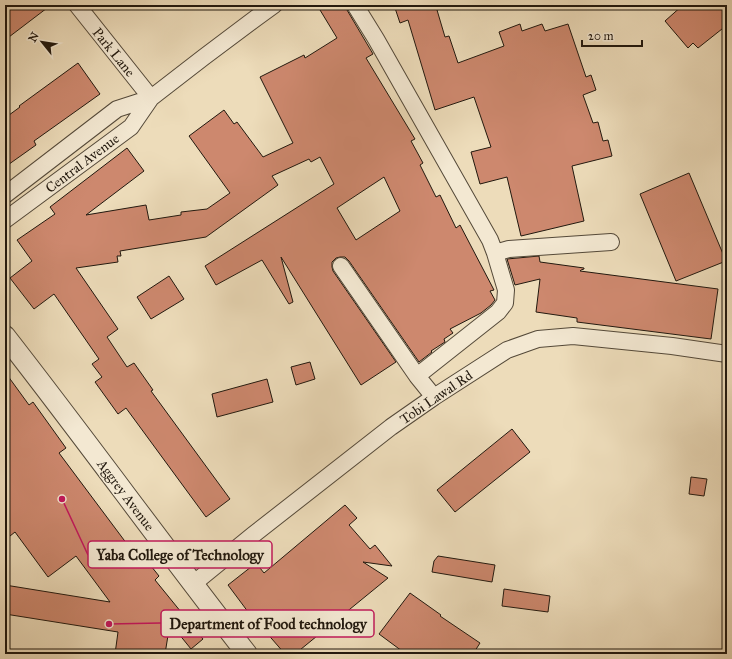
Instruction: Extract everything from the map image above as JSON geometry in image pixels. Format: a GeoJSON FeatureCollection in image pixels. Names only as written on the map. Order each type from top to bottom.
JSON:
{"type":"FeatureCollection","features":[{"type":"Feature","properties":{"kind":"street","name":"Park Lane"},"geometry":{"type":"LineString","coordinates":[[77,5],[152,98]]}},
{"type":"Feature","properties":{"kind":"street","name":"Central Avenue"},"geometry":{"type":"LineString","coordinates":[[6,217],[131,127],[152,98],[215,48],[274,5]]}},
{"type":"Feature","properties":{"kind":"street"},"geometry":{"type":"LineString","coordinates":[[355,5],[376,39],[486,234],[495,254],[506,290],[505,303],[498,312],[417,376]]}},
{"type":"Feature","properties":{"kind":"street","name":"Central Avenue"},"geometry":{"type":"LineString","coordinates":[[5,195],[117,109],[152,98]]}},
{"type":"Feature","properties":{"kind":"street"},"geometry":{"type":"LineString","coordinates":[[495,254],[508,249],[611,242]]}},
{"type":"Feature","properties":{"kind":"street"},"geometry":{"type":"LineString","coordinates":[[341,266],[417,376],[434,397]]}},
{"type":"Feature","properties":{"kind":"street","name":"Aggrey Avenue"},"geometry":{"type":"LineString","coordinates":[[5,336],[66,414],[192,584],[247,654]]}},
{"type":"Feature","properties":{"kind":"street","name":"Tobi Lawal Rd"},"geometry":{"type":"LineString","coordinates":[[192,584],[391,427],[434,397],[507,350],[538,340],[573,336],[672,346],[727,354]]}},
{"type":"Feature","properties":{"kind":"building"},"geometry":{"type":"Polygon","coordinates":[[[5,5],[51,5],[5,40],[5,5]]]}},
{"type":"Feature","properties":{"kind":"building"},"geometry":{"type":"Polygon","coordinates":[[[317,5],[346,5],[347,10],[373,54],[366,58],[415,139],[411,141],[423,163],[420,165],[436,197],[440,195],[456,228],[460,225],[494,290],[490,291],[495,300],[481,313],[450,329],[453,333],[444,339],[445,342],[431,351],[432,352],[419,362],[349,261],[345,257],[336,258],[332,262],[333,271],[396,362],[361,385],[281,257],[293,302],[289,304],[262,260],[216,285],[205,266],[334,184],[320,157],[311,162],[309,159],[272,176],[278,185],[206,237],[120,251],[121,256],[117,256],[118,262],[76,268],[118,329],[107,337],[127,367],[134,363],[153,390],[151,391],[230,499],[206,517],[126,408],[118,414],[95,382],[102,377],[92,364],[99,359],[54,294],[34,309],[10,278],[32,261],[17,240],[55,214],[50,207],[127,148],[144,171],[86,215],[146,205],[149,220],[181,215],[181,212],[207,209],[230,193],[189,136],[224,110],[234,124],[237,122],[263,157],[293,143],[260,77],[304,55],[305,58],[337,38],[317,5]],[[384,177],[337,208],[356,240],[400,211],[384,177]]]}},
{"type":"Feature","properties":{"kind":"building"},"geometry":{"type":"Polygon","coordinates":[[[394,5],[443,5],[444,8],[437,10],[445,37],[449,36],[458,63],[504,46],[499,32],[520,24],[522,31],[542,24],[545,31],[568,24],[586,77],[591,75],[596,90],[583,95],[593,123],[598,122],[603,141],[608,140],[612,156],[572,166],[584,221],[521,236],[507,177],[480,184],[471,152],[491,147],[474,97],[435,110],[408,20],[400,23],[394,5]]]}},
{"type":"Feature","properties":{"kind":"building"},"geometry":{"type":"Polygon","coordinates":[[[683,5],[727,5],[727,25],[698,48],[693,43],[688,48],[665,21],[683,5]]]}},
{"type":"Feature","properties":{"kind":"building"},"geometry":{"type":"Polygon","coordinates":[[[78,63],[100,94],[34,141],[36,145],[5,167],[5,118],[78,63]]]}},
{"type":"Feature","properties":{"kind":"building"},"geometry":{"type":"Polygon","coordinates":[[[689,173],[726,261],[676,281],[640,194],[689,173]]]}},
{"type":"Feature","properties":{"kind":"building"},"geometry":{"type":"Polygon","coordinates":[[[539,256],[540,262],[584,268],[580,271],[718,289],[711,339],[577,322],[577,318],[536,312],[540,279],[515,285],[507,259],[539,256]]]}},
{"type":"Feature","properties":{"kind":"building"},"geometry":{"type":"Polygon","coordinates":[[[169,276],[184,299],[151,319],[137,297],[169,276]]]}},
{"type":"Feature","properties":{"kind":"building"},"geometry":{"type":"Polygon","coordinates":[[[310,362],[315,379],[296,385],[291,367],[310,362]]]}},
{"type":"Feature","properties":{"kind":"building"},"geometry":{"type":"Polygon","coordinates":[[[5,372],[29,405],[33,402],[66,448],[59,453],[127,544],[131,541],[159,576],[155,580],[203,639],[191,649],[170,623],[165,654],[115,654],[118,632],[5,614],[5,585],[110,602],[76,556],[48,577],[15,532],[5,540],[5,372]]]}},
{"type":"Feature","properties":{"kind":"building"},"geometry":{"type":"Polygon","coordinates":[[[267,379],[273,402],[217,417],[212,394],[267,379]]]}},
{"type":"Feature","properties":{"kind":"building"},"geometry":{"type":"Polygon","coordinates":[[[512,429],[530,452],[455,512],[437,490],[512,429]]]}},
{"type":"Feature","properties":{"kind":"building"},"geometry":{"type":"Polygon","coordinates":[[[691,477],[707,479],[704,496],[689,494],[691,477]]]}},
{"type":"Feature","properties":{"kind":"building"},"geometry":{"type":"Polygon","coordinates":[[[345,505],[357,518],[349,525],[370,549],[375,545],[392,566],[363,562],[388,578],[295,654],[285,654],[265,631],[263,632],[228,585],[256,563],[264,573],[345,505]]]}},
{"type":"Feature","properties":{"kind":"building"},"geometry":{"type":"Polygon","coordinates":[[[438,556],[495,565],[492,582],[432,572],[434,561],[438,556]]]}},
{"type":"Feature","properties":{"kind":"building"},"geometry":{"type":"Polygon","coordinates":[[[504,589],[550,596],[548,612],[502,606],[504,589]]]}},
{"type":"Feature","properties":{"kind":"building"},"geometry":{"type":"Polygon","coordinates":[[[410,593],[441,615],[440,616],[480,643],[473,654],[406,654],[379,634],[410,593]]]}},
{"type":"Feature","properties":{"kind":"place","name":"Yaba College of Technology"},"geometry":{"type":"Point","coordinates":[62,499]}},
{"type":"Feature","properties":{"kind":"place","name":"Department of Food technology"},"geometry":{"type":"Point","coordinates":[109,624]}}]}
